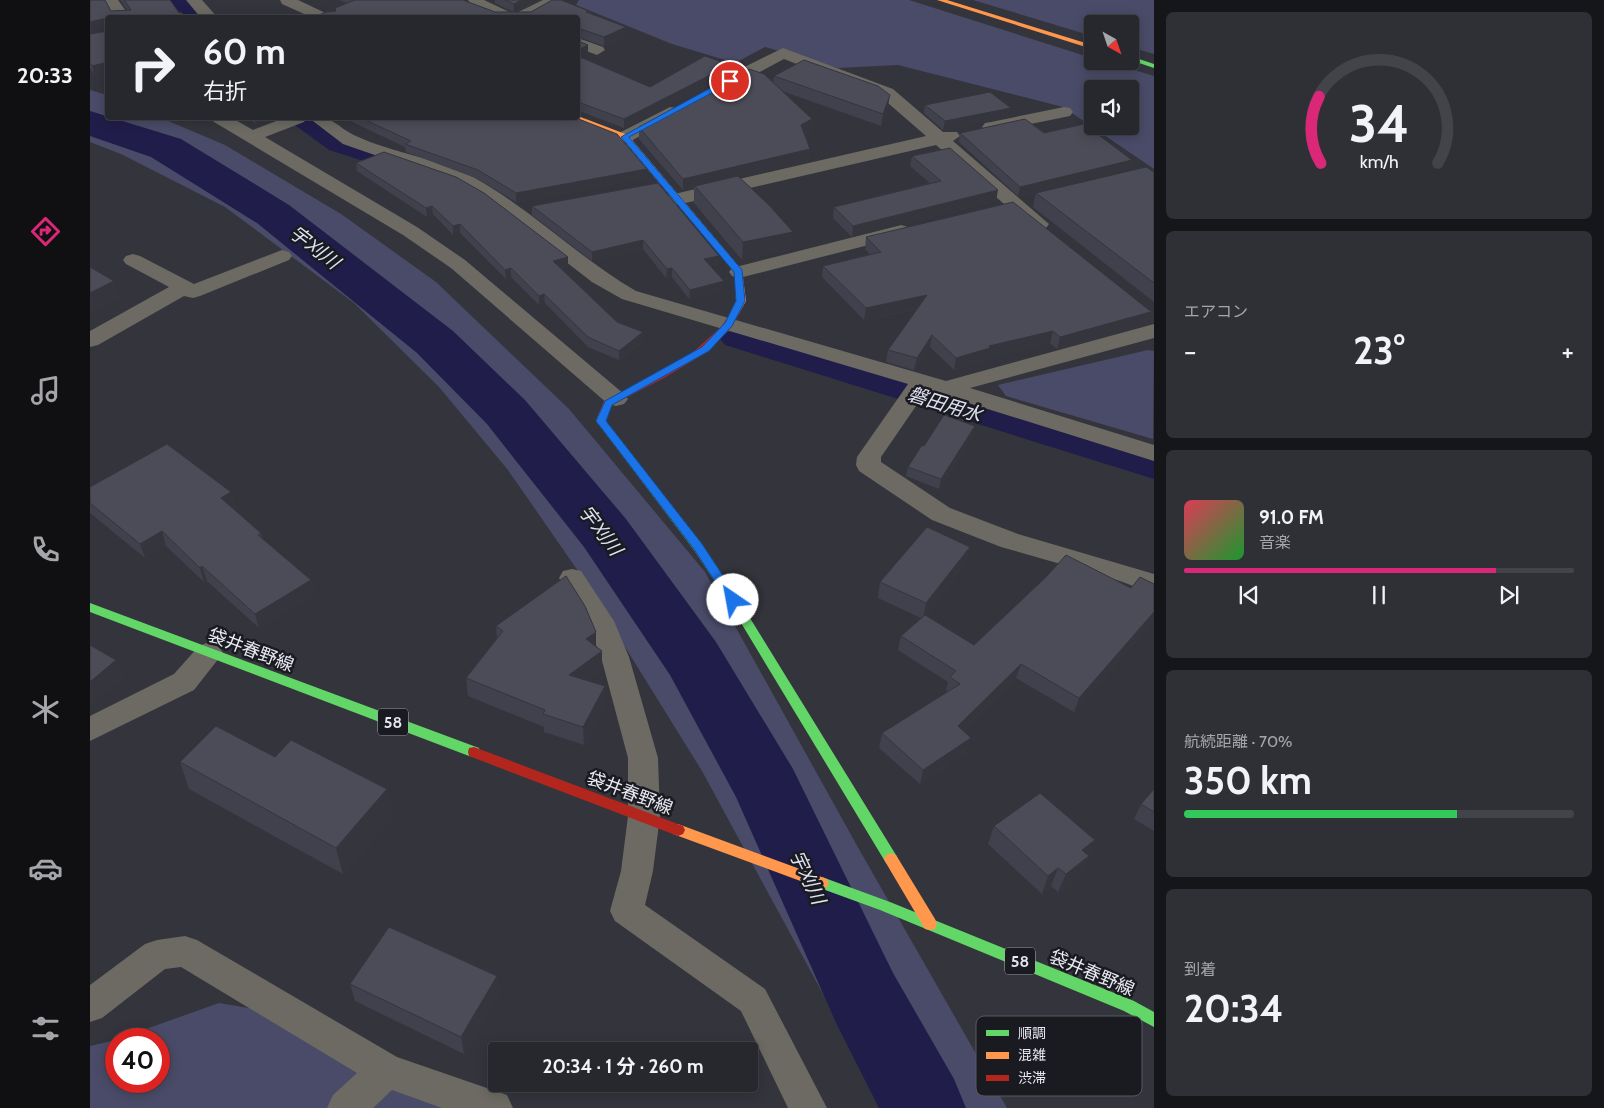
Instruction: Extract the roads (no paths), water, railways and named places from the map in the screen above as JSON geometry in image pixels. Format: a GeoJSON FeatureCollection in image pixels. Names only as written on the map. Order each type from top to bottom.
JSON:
{"type":"FeatureCollection","features":[{"type":"Feature","properties":{"kind":"street"},"geometry":{"type":"LineString","coordinates":[[111,0],[121,15]]}},
{"type":"Feature","properties":{"kind":"street"},"geometry":{"type":"LineString","coordinates":[[194,0],[207,15]]}},
{"type":"Feature","properties":{"kind":"street"},"geometry":{"type":"LineString","coordinates":[[290,0],[287,1],[321,15]]}},
{"type":"Feature","properties":{"kind":"street"},"geometry":{"type":"LineString","coordinates":[[476,0],[478,4],[504,15]]}},
{"type":"Feature","properties":{"kind":"street"},"geometry":{"type":"LineString","coordinates":[[524,15],[555,0]]}},
{"type":"Feature","properties":{"kind":"street"},"geometry":{"type":"LineString","coordinates":[[940,0],[1084,45]]}},
{"type":"Feature","properties":{"kind":"street"},"geometry":{"type":"LineString","coordinates":[[580,44],[597,50]]}},
{"type":"Feature","properties":{"kind":"street"},"geometry":{"type":"LineString","coordinates":[[704,95],[783,53],[888,93],[939,138],[1003,206],[1050,233]]}},
{"type":"Feature","properties":{"kind":"street"},"geometry":{"type":"LineString","coordinates":[[1139,61],[1154,66]]}},
{"type":"Feature","properties":{"kind":"street"},"geometry":{"type":"LineString","coordinates":[[624,137],[686,104]]}},
{"type":"Feature","properties":{"kind":"street"},"geometry":{"type":"LineString","coordinates":[[677,199],[939,138],[1064,112]]}},
{"type":"Feature","properties":{"kind":"street"},"geometry":{"type":"LineString","coordinates":[[580,119],[624,137],[739,272],[741,301],[729,324],[706,349],[608,403],[601,421],[698,547],[733,600],[930,924]]}},
{"type":"Feature","properties":{"kind":"street"},"geometry":{"type":"LineString","coordinates":[[224,120],[410,231],[458,264],[616,399]]}},
{"type":"Feature","properties":{"kind":"street"},"geometry":{"type":"LineString","coordinates":[[252,136],[293,120]]}},
{"type":"Feature","properties":{"kind":"street"},"geometry":{"type":"LineString","coordinates":[[321,120],[349,140],[465,180],[493,196],[600,278],[629,295],[729,324],[916,390],[946,388],[1154,331]]}},
{"type":"Feature","properties":{"kind":"street"},"geometry":{"type":"LineString","coordinates":[[644,186],[663,182]]}},
{"type":"Feature","properties":{"kind":"street"},"geometry":{"type":"LineString","coordinates":[[1003,206],[1040,197]]}},
{"type":"Feature","properties":{"kind":"street"},"geometry":{"type":"LineString","coordinates":[[512,211],[541,206]]}},
{"type":"Feature","properties":{"kind":"street"},"geometry":{"type":"LineString","coordinates":[[739,272],[918,227]]}},
{"type":"Feature","properties":{"kind":"street"},"geometry":{"type":"LineString","coordinates":[[133,260],[193,292],[282,256]]}},
{"type":"Feature","properties":{"kind":"street"},"geometry":{"type":"LineString","coordinates":[[90,340],[185,287]]}},
{"type":"Feature","properties":{"kind":"street"},"geometry":{"type":"LineString","coordinates":[[946,388],[1154,453]]}},
{"type":"Feature","properties":{"kind":"street"},"geometry":{"type":"LineString","coordinates":[[916,390],[869,457],[868,465],[942,514],[1010,541],[1129,574],[1154,584]]}},
{"type":"Feature","properties":{"kind":"street"},"geometry":{"type":"LineString","coordinates":[[572,578],[600,621],[615,657],[629,701],[643,758],[644,816],[637,871],[627,911],[753,1000],[808,1108]]}},
{"type":"Feature","properties":{"kind":"street","name":"袋井春野線"},"geometry":{"type":"LineString","coordinates":[[90,607],[697,837],[885,906],[1129,1006],[1154,1020]]}},
{"type":"Feature","properties":{"kind":"street"},"geometry":{"type":"LineString","coordinates":[[90,730],[184,682],[209,653]]}},
{"type":"Feature","properties":{"kind":"street"},"geometry":{"type":"LineString","coordinates":[[90,1006],[157,955],[185,951],[387,1070],[494,1108]]}},
{"type":"Feature","properties":{"kind":"street"},"geometry":{"type":"LineString","coordinates":[[346,1108],[387,1070]]}},
{"type":"Feature","properties":{"kind":"waterway","name":"磐田用水"},"geometry":{"type":"LineString","coordinates":[[180,0],[192,15]]}},
{"type":"Feature","properties":{"kind":"waterway","name":"磐田用水"},"geometry":{"type":"LineString","coordinates":[[303,120],[338,145],[416,171]]}},
{"type":"Feature","properties":{"kind":"waterway","name":"宇刈川"},"geometry":{"type":"LineString","coordinates":[[90,123],[166,148],[273,214],[435,342],[506,412],[605,533],[693,659],[768,789],[865,999],[924,1108]]}},
{"type":"Feature","properties":{"kind":"waterway","name":"磐田用水"},"geometry":{"type":"LineString","coordinates":[[735,339],[1154,468]]}}]}
